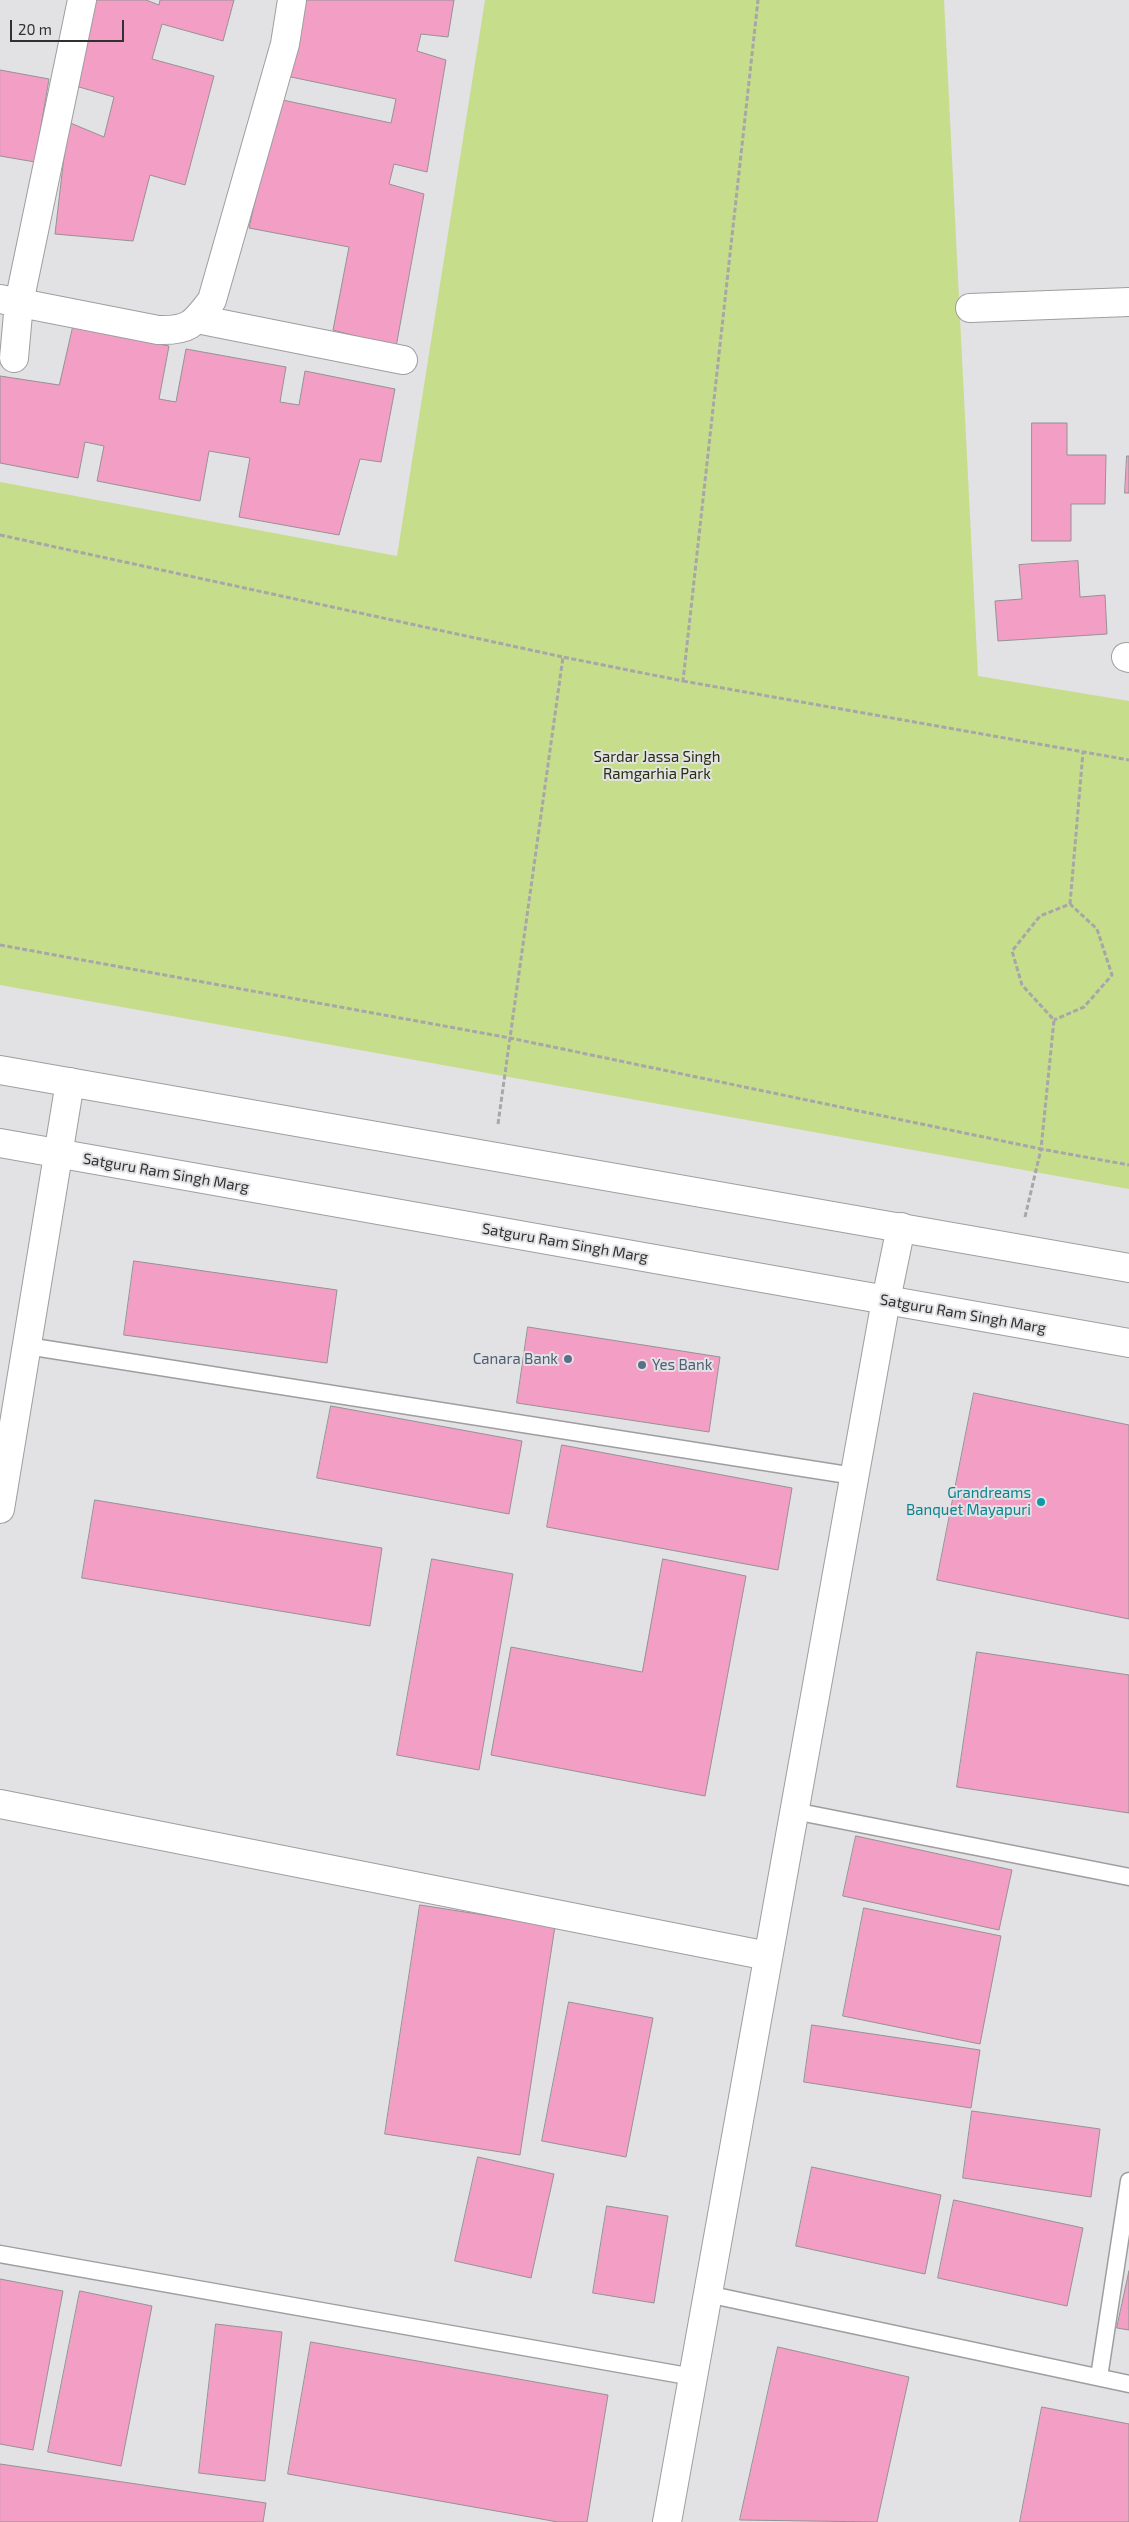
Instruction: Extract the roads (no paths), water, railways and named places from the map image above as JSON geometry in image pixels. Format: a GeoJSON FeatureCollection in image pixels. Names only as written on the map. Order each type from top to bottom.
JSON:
{"type":"FeatureCollection","features":[{"type":"Feature","properties":{"kind":"street"},"geometry":{"type":"LineString","coordinates":[[14,358],[10,301],[82,0]]}},
{"type":"Feature","properties":{"kind":"street"},"geometry":{"type":"LineString","coordinates":[[10,301],[158,330],[178,331],[197,319],[212,300],[284,44],[292,0]]}},
{"type":"Feature","properties":{"kind":"street"},"geometry":{"type":"LineString","coordinates":[[970,308],[1129,302]]}},
{"type":"Feature","properties":{"kind":"street"},"geometry":{"type":"LineString","coordinates":[[197,319],[308,351],[403,360]]}},
{"type":"Feature","properties":{"kind":"street"},"geometry":{"type":"LineString","coordinates":[[0,1070],[1129,1268]]}},
{"type":"Feature","properties":{"kind":"street"},"geometry":{"type":"LineString","coordinates":[[0,1509],[70,1082]]}},
{"type":"Feature","properties":{"kind":"street","name":"Satguru Ram Singh Marg"},"geometry":{"type":"LineString","coordinates":[[0,1143],[1129,1344]]}},
{"type":"Feature","properties":{"kind":"street"},"geometry":{"type":"LineString","coordinates":[[667,2522],[854,1476],[886,1300],[902,1227]]}},
{"type":"Feature","properties":{"kind":"street"},"geometry":{"type":"LineString","coordinates":[[0,1804],[768,1956]]}},
{"type":"Feature","properties":{"kind":"lane"},"geometry":{"type":"LineString","coordinates":[[27,1346],[854,1476]]}},
{"type":"Feature","properties":{"kind":"lane"},"geometry":{"type":"LineString","coordinates":[[794,1811],[1129,1877]]}},
{"type":"Feature","properties":{"kind":"lane"},"geometry":{"type":"LineString","coordinates":[[1099,2377],[1129,2181]]}},
{"type":"Feature","properties":{"kind":"lane"},"geometry":{"type":"LineString","coordinates":[[0,2254],[693,2377]]}},
{"type":"Feature","properties":{"kind":"lane"},"geometry":{"type":"LineString","coordinates":[[707,2294],[1129,2384]]}},
{"type":"Feature","properties":{"kind":"place","name":"Canara Bank"},"geometry":{"type":"Point","coordinates":[568,1359]}},
{"type":"Feature","properties":{"kind":"place","name":"Yes Bank"},"geometry":{"type":"Point","coordinates":[642,1365]}},
{"type":"Feature","properties":{"kind":"place","name":"Grandreams Banquet Mayapuri"},"geometry":{"type":"Point","coordinates":[1041,1502]}},
{"type":"Feature","properties":{"kind":"park label","name":"Sardar Jassa Singh Ramgarhia Park"},"geometry":{"type":"Point","coordinates":[657,766]}}]}
